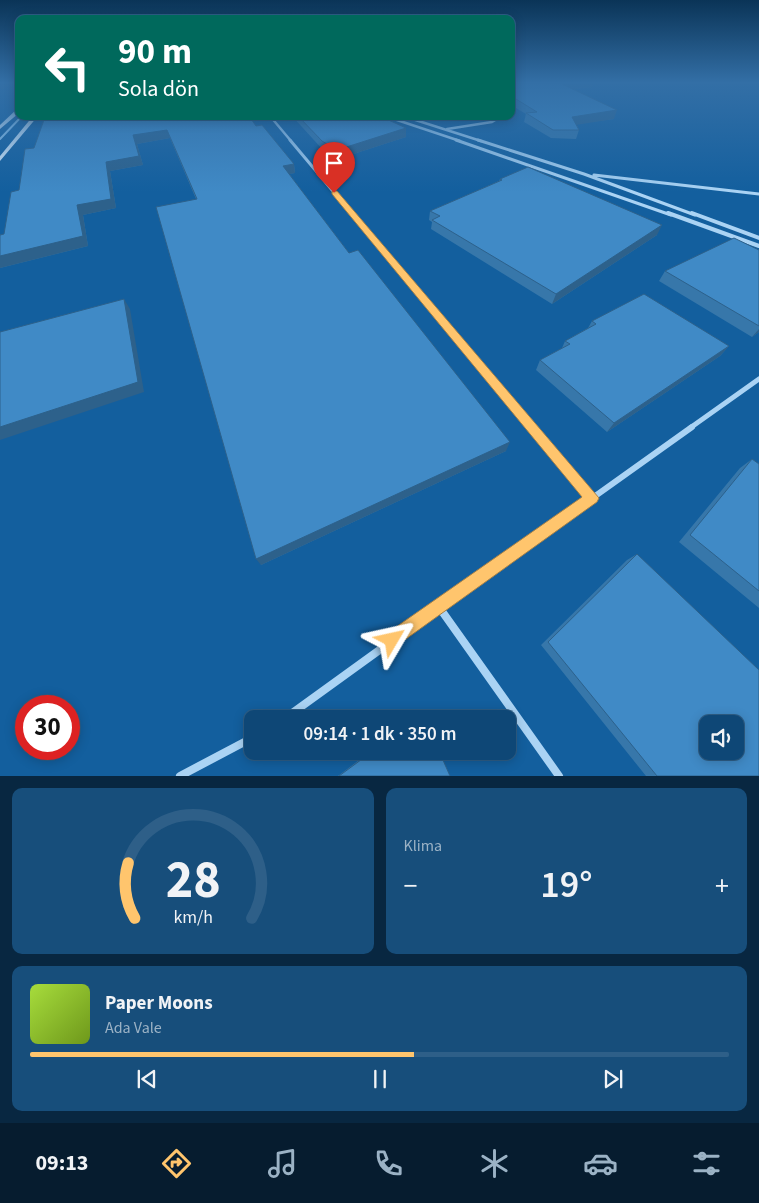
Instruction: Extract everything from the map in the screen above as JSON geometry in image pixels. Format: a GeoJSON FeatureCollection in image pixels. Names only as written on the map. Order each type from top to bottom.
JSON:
{"type":"FeatureCollection","features":[{"type":"Feature","properties":{"kind":"main road"},"geometry":{"type":"LineString","coordinates":[[0,128],[9,119]]}},
{"type":"Feature","properties":{"kind":"main road"},"geometry":{"type":"LineString","coordinates":[[0,158],[33,120]]}},
{"type":"Feature","properties":{"kind":"street"},"geometry":{"type":"LineString","coordinates":[[273,120],[592,498]]}},
{"type":"Feature","properties":{"kind":"street"},"geometry":{"type":"LineString","coordinates":[[397,120],[572,179],[759,246]]}},
{"type":"Feature","properties":{"kind":"street"},"geometry":{"type":"LineString","coordinates":[[416,120],[584,174],[759,238]]}},
{"type":"Feature","properties":{"kind":"street"},"geometry":{"type":"LineString","coordinates":[[445,130],[495,120]]}},
{"type":"Feature","properties":{"kind":"street"},"geometry":{"type":"LineString","coordinates":[[572,179],[584,174],[759,194]]}},
{"type":"Feature","properties":{"kind":"street"},"geometry":{"type":"LineString","coordinates":[[296,710],[759,379]]}},
{"type":"Feature","properties":{"kind":"street"},"geometry":{"type":"LineString","coordinates":[[439,607],[559,776]]}},
{"type":"Feature","properties":{"kind":"street"},"geometry":{"type":"LineString","coordinates":[[180,776],[244,742]]}},
{"type":"Feature","properties":{"kind":"building"},"geometry":{"type":"Polygon","coordinates":[[[536,119],[573,119],[579,130],[553,130],[536,119]]]}},
{"type":"Feature","properties":{"kind":"building"},"geometry":{"type":"Polygon","coordinates":[[[44,120],[252,120],[256,126],[262,125],[294,164],[283,166],[349,253],[358,250],[510,442],[256,559],[156,207],[197,199],[167,130],[133,135],[139,156],[106,162],[111,199],[77,205],[83,236],[0,256],[0,235],[4,234],[11,192],[19,190],[25,149],[34,148],[44,120]]]}},
{"type":"Feature","properties":{"kind":"building"},"geometry":{"type":"Polygon","coordinates":[[[302,120],[389,120],[406,128],[337,150],[322,141],[302,120]]]}},
{"type":"Feature","properties":{"kind":"building"},"geometry":{"type":"Polygon","coordinates":[[[528,167],[662,225],[556,294],[432,220],[440,216],[430,211],[528,167]]]}},
{"type":"Feature","properties":{"kind":"building"},"geometry":{"type":"Polygon","coordinates":[[[734,238],[759,250],[759,326],[665,271],[734,238]]]}},
{"type":"Feature","properties":{"kind":"building"},"geometry":{"type":"Polygon","coordinates":[[[644,294],[729,346],[614,423],[540,360],[570,344],[565,341],[596,324],[592,321],[644,294]]]}},
{"type":"Feature","properties":{"kind":"building"},"geometry":{"type":"Polygon","coordinates":[[[124,299],[138,382],[0,427],[0,332],[124,299]]]}},
{"type":"Feature","properties":{"kind":"building"},"geometry":{"type":"Polygon","coordinates":[[[752,459],[759,464],[759,591],[690,535],[752,459]]]}},
{"type":"Feature","properties":{"kind":"building"},"geometry":{"type":"Polygon","coordinates":[[[637,554],[759,670],[759,776],[657,776],[548,642],[637,554]]]}},
{"type":"Feature","properties":{"kind":"building"},"geometry":{"type":"Polygon","coordinates":[[[361,760],[443,760],[450,776],[339,776],[361,760]]]}},
{"type":"Feature","properties":{"kind":"waterway"},"geometry":{"type":"LineString","coordinates":[[0,139],[18,120]]}},
{"type":"Feature","properties":{"kind":"route"},"geometry":{"type":"LineString","coordinates":[[334,193],[592,498],[392,640]]}}]}
